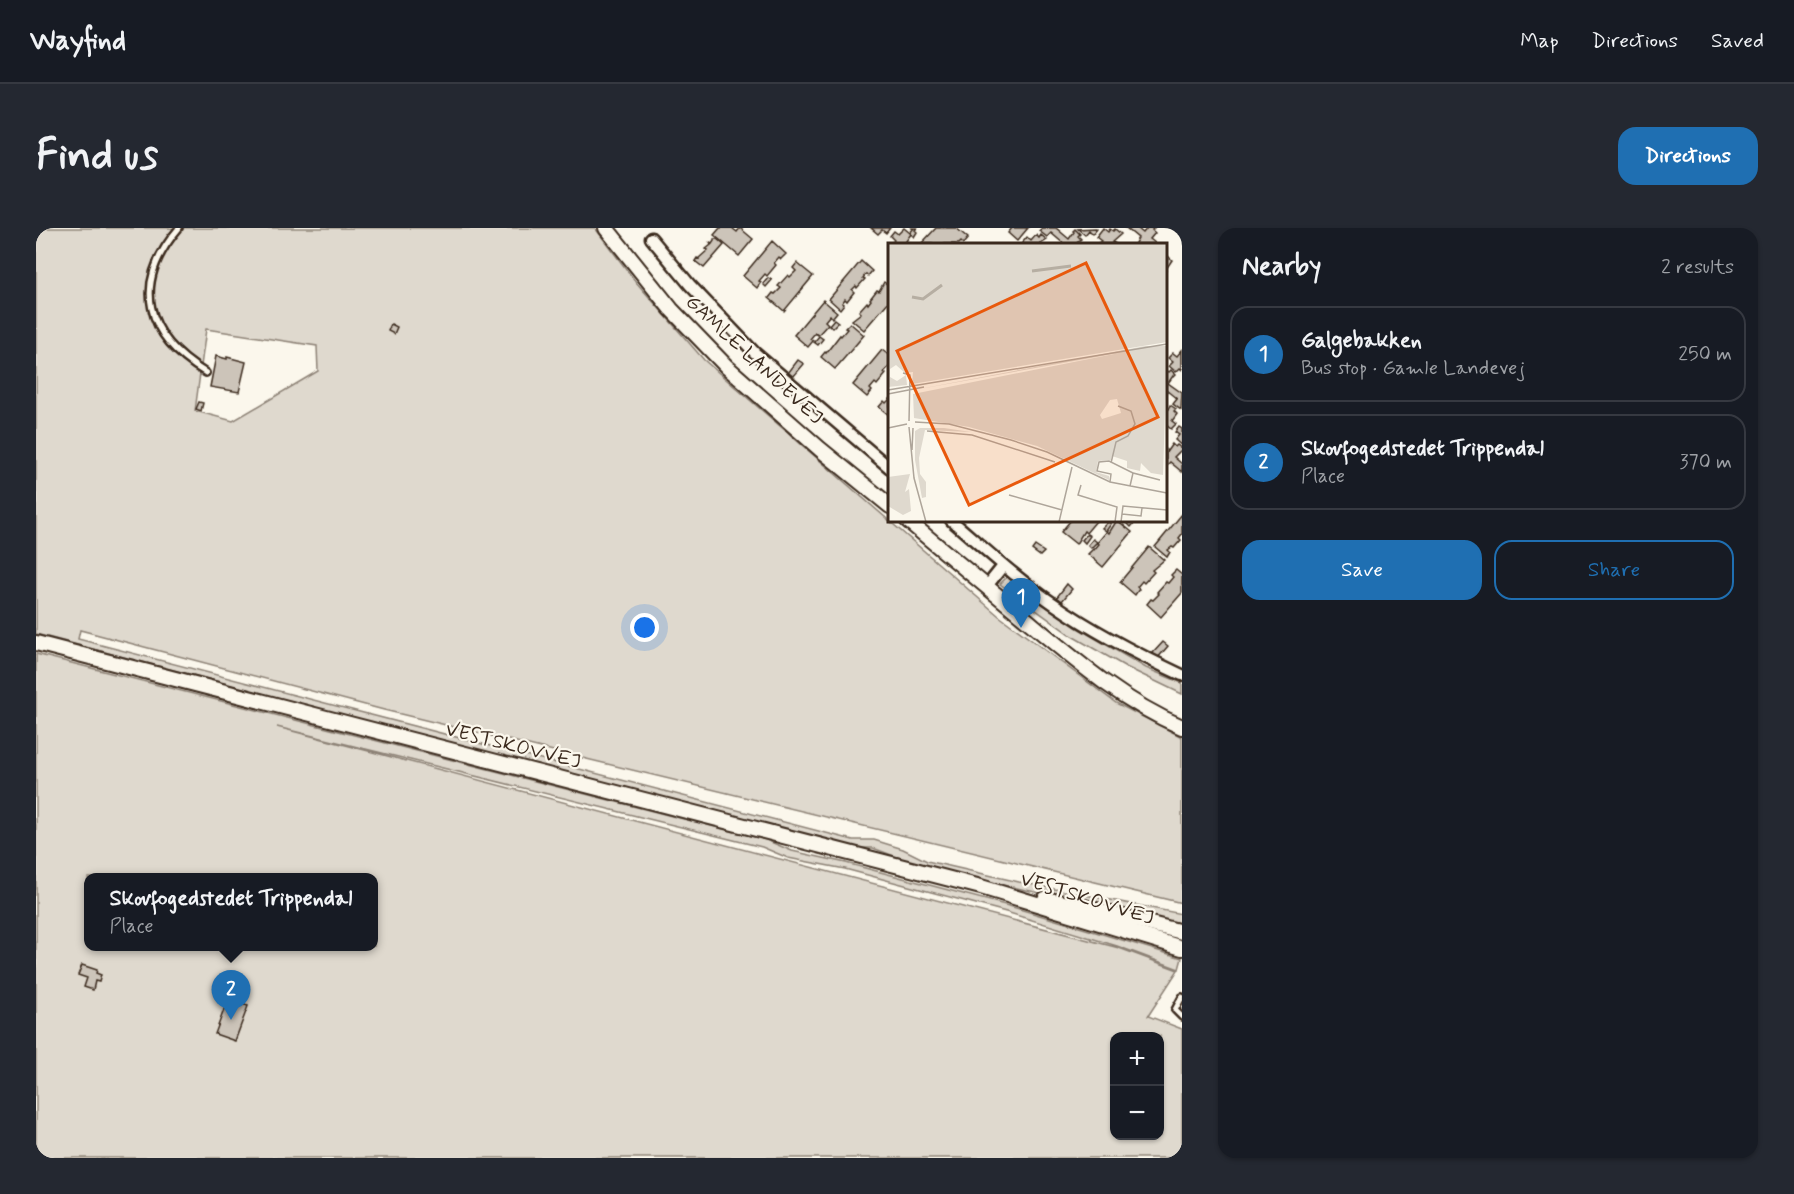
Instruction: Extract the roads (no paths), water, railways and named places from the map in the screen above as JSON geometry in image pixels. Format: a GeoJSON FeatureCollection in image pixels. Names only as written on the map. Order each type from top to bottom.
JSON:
{"type":"FeatureCollection","features":[{"type":"Feature","properties":{"kind":"street","name":"GAMLE LANDEVEJ"},"geometry":{"type":"LineString","coordinates":[[606,228],[670,309],[727,367],[820,449],[888,504]]}},
{"type":"Feature","properties":{"kind":"street"},"geometry":{"type":"LineString","coordinates":[[651,238],[690,285],[755,353],[888,466]]}},
{"type":"Feature","properties":{"kind":"street"},"geometry":{"type":"LineString","coordinates":[[909,522],[1092,675],[1127,699],[1182,727]]}},
{"type":"Feature","properties":{"kind":"street"},"geometry":{"type":"LineString","coordinates":[[953,522],[1004,566],[1086,626],[1182,675]]}},
{"type":"Feature","properties":{"kind":"street"},"geometry":{"type":"LineString","coordinates":[[987,586],[1004,566]]}},
{"type":"Feature","properties":{"kind":"street","name":"VESTSKOVVEJ"},"geometry":{"type":"LineString","coordinates":[[36,643],[981,887],[1182,948]]}},
{"type":"Feature","properties":{"kind":"street","name":"VESTSKOVVEJ"},"geometry":{"type":"LineString","coordinates":[[981,887],[1084,907],[1182,932]]}},
{"type":"Feature","properties":{"kind":"lane"},"geometry":{"type":"LineString","coordinates":[[179,228],[166,243],[156,263],[150,301],[159,330],[181,355],[206,373]]}},
{"type":"Feature","properties":{"kind":"lane"},"geometry":{"type":"LineString","coordinates":[[1182,997],[1174,1010],[1182,1017]]}},
{"type":"Feature","properties":{"kind":"place","name":"Galgebakken"},"geometry":{"type":"Point","coordinates":[1021,628]}},
{"type":"Feature","properties":{"kind":"place","name":"Skovfogedstedet Trippendal"},"geometry":{"type":"Point","coordinates":[231,1020]}}]}
